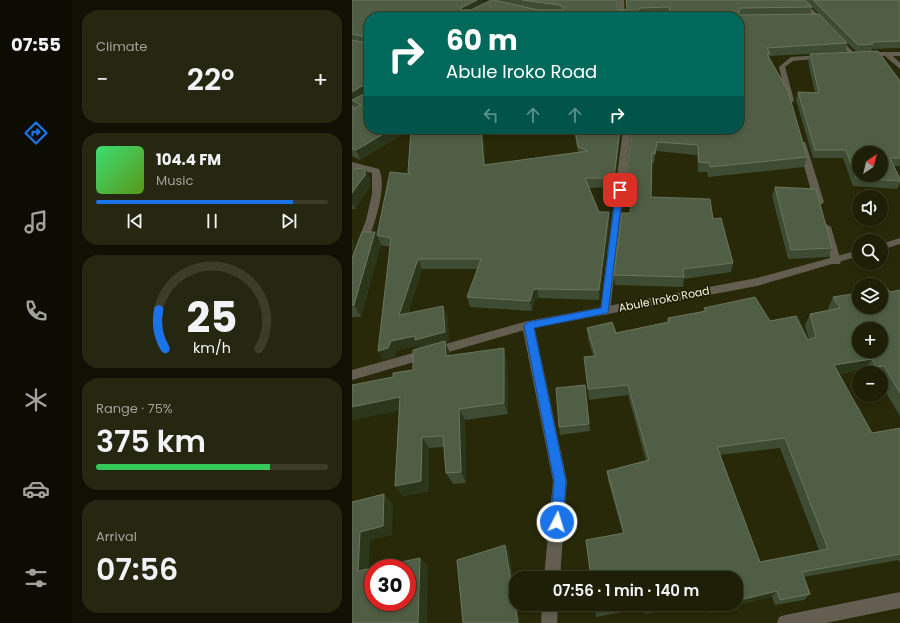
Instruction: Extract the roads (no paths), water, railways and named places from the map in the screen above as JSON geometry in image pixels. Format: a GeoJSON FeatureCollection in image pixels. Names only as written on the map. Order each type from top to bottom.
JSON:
{"type":"FeatureCollection","features":[{"type":"Feature","properties":{"kind":"street"},"geometry":{"type":"LineString","coordinates":[[621,0],[622,12]]}},
{"type":"Feature","properties":{"kind":"street"},"geometry":{"type":"LineString","coordinates":[[800,0],[829,29]]}},
{"type":"Feature","properties":{"kind":"street"},"geometry":{"type":"LineString","coordinates":[[812,19],[819,19]]}},
{"type":"Feature","properties":{"kind":"street"},"geometry":{"type":"LineString","coordinates":[[834,34],[849,55],[900,54]]}},
{"type":"Feature","properties":{"kind":"street"},"geometry":{"type":"LineString","coordinates":[[887,54],[900,68]]}},
{"type":"Feature","properties":{"kind":"street"},"geometry":{"type":"LineString","coordinates":[[792,109],[782,67],[791,59],[830,56]]}},
{"type":"Feature","properties":{"kind":"street"},"geometry":{"type":"LineString","coordinates":[[352,108],[364,101]]}},
{"type":"Feature","properties":{"kind":"street"},"geometry":{"type":"LineString","coordinates":[[605,311],[626,134]]}},
{"type":"Feature","properties":{"kind":"street"},"geometry":{"type":"LineString","coordinates":[[801,139],[836,260]]}},
{"type":"Feature","properties":{"kind":"street"},"geometry":{"type":"LineString","coordinates":[[352,165],[376,171],[378,179],[370,225],[352,268]]}},
{"type":"Feature","properties":{"kind":"street"},"geometry":{"type":"LineString","coordinates":[[888,245],[900,241]]}},
{"type":"Feature","properties":{"kind":"street","name":"Abule Iroko Road"},"geometry":{"type":"LineString","coordinates":[[352,375],[528,325],[757,282],[852,255]]}},
{"type":"Feature","properties":{"kind":"street"},"geometry":{"type":"LineString","coordinates":[[528,325],[560,481],[553,571]]}},
{"type":"Feature","properties":{"kind":"street"},"geometry":{"type":"LineString","coordinates":[[785,623],[900,600]]}},
{"type":"Feature","properties":{"kind":"street"},"geometry":{"type":"LineString","coordinates":[[549,623],[550,611]]}}]}
